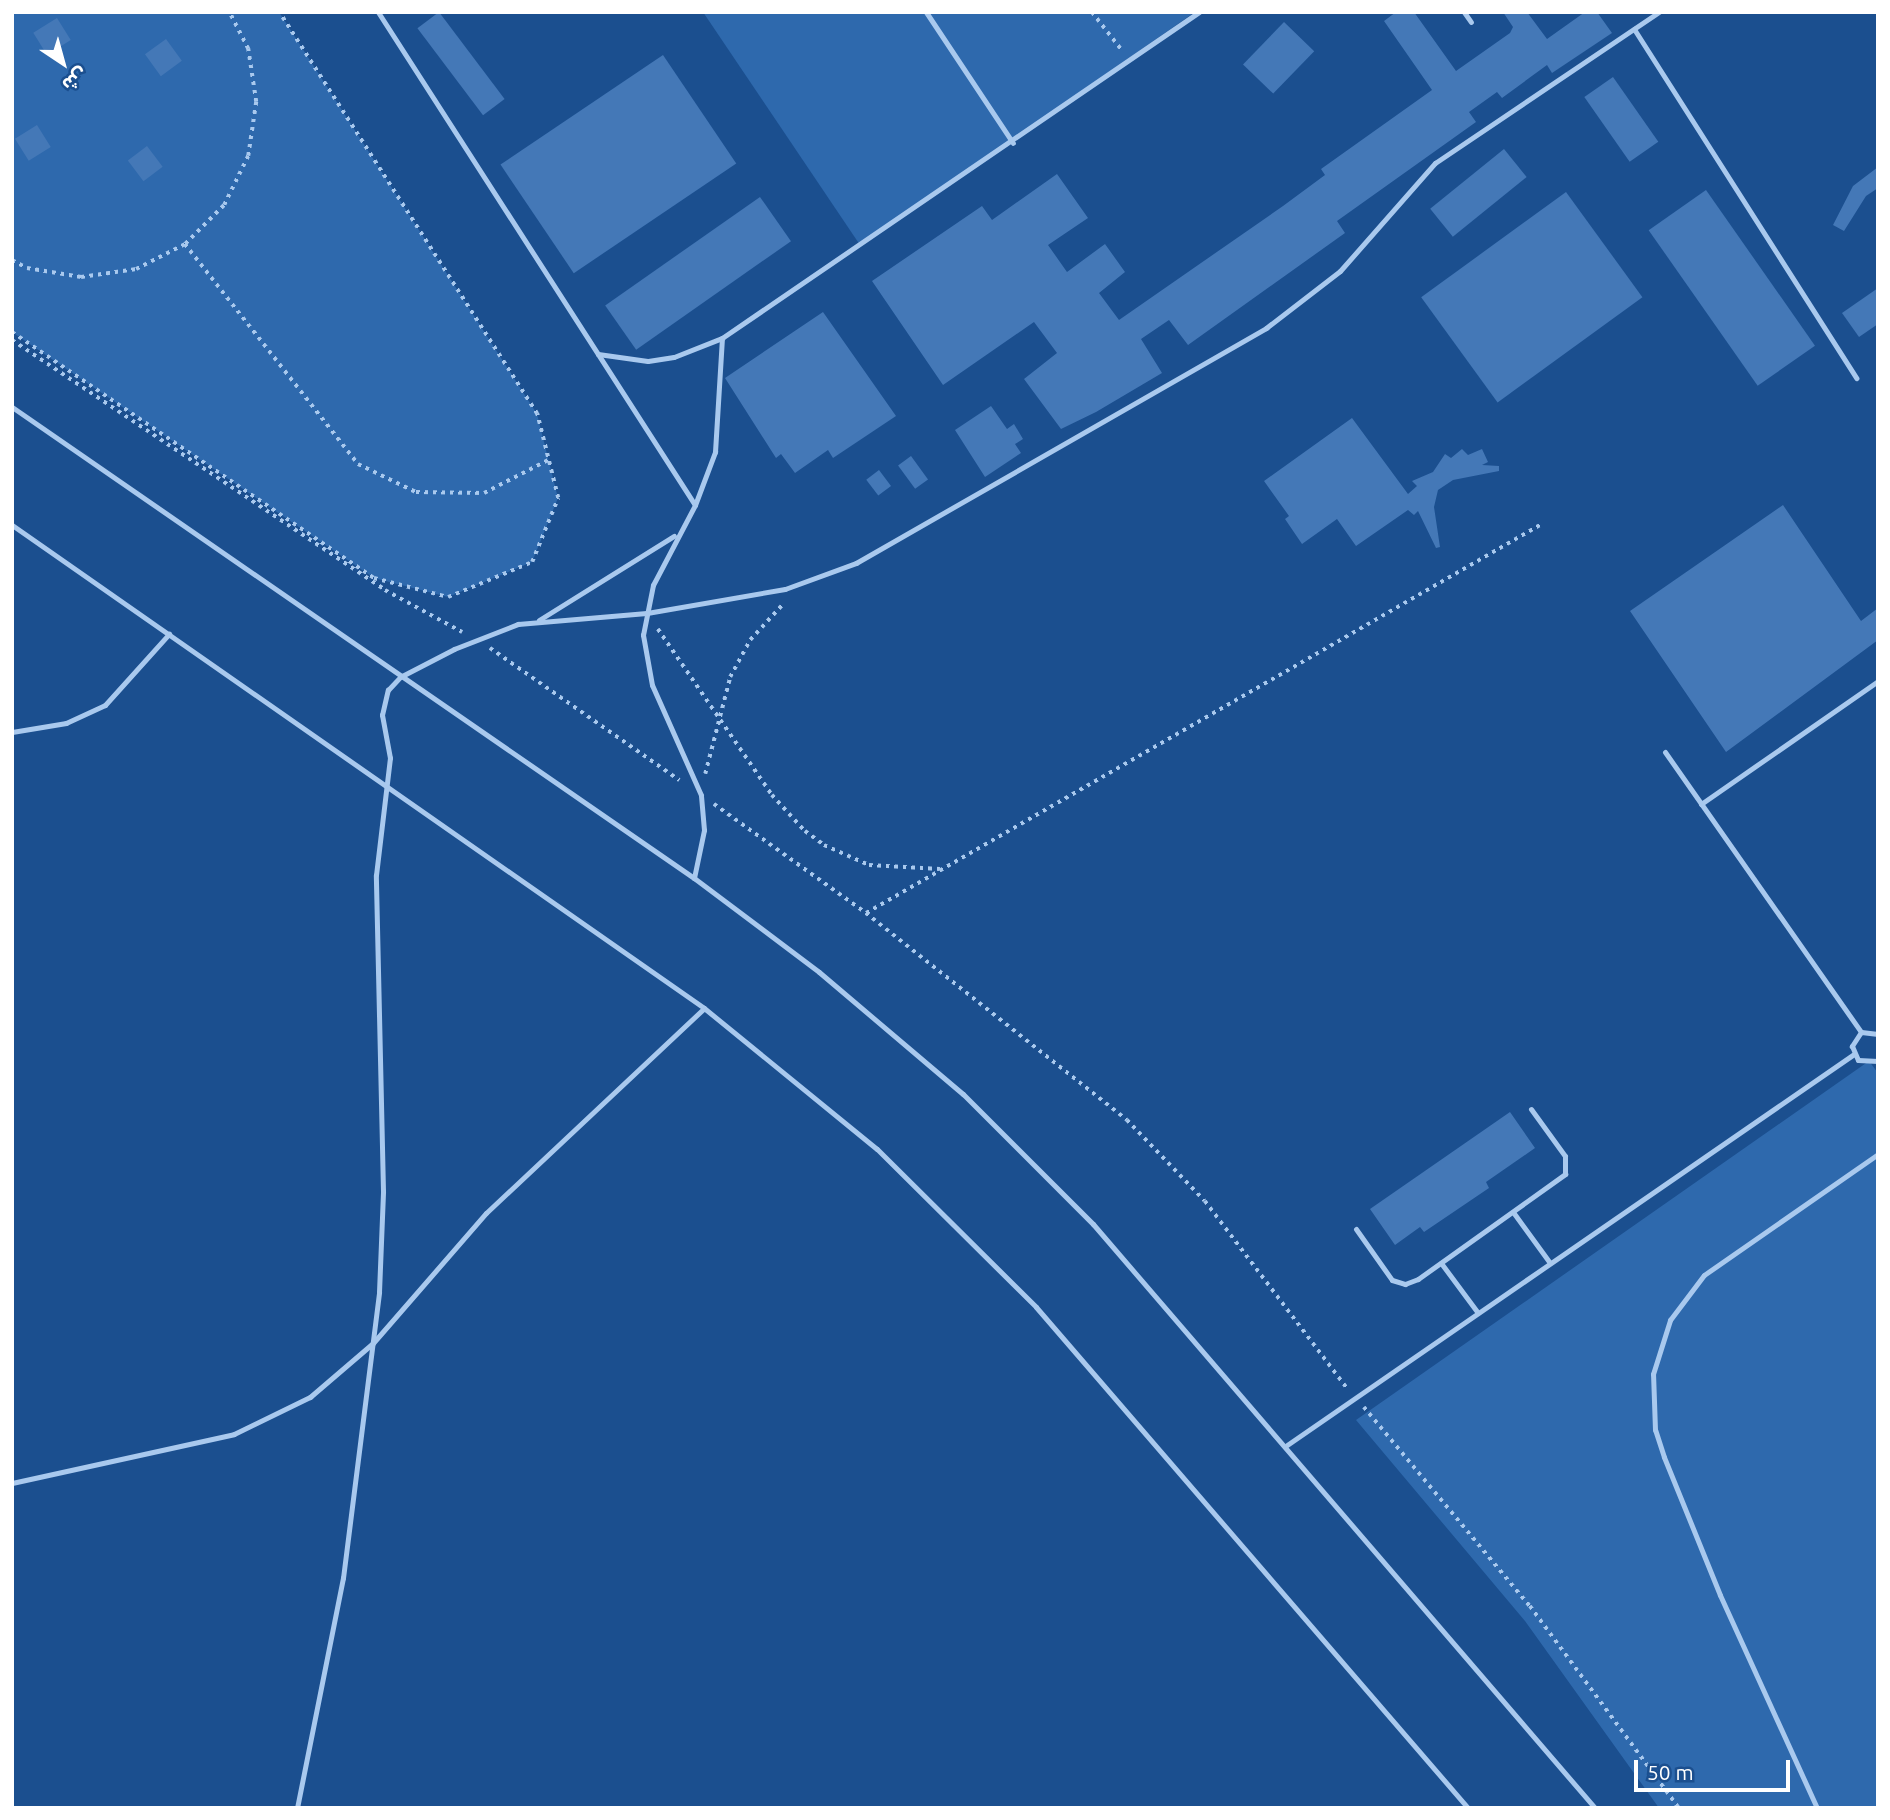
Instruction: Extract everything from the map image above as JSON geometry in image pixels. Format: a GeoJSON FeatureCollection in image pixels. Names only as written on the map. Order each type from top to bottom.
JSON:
{"type":"FeatureCollection","features":[{"type":"Feature","properties":{"kind":"lane"},"geometry":{"type":"LineString","coordinates":[[377,12],[695,505]]}},
{"type":"Feature","properties":{"kind":"lane"},"geometry":{"type":"LineString","coordinates":[[926,12],[1013,143]]}},
{"type":"Feature","properties":{"kind":"lane"},"geometry":{"type":"LineString","coordinates":[[597,354],[648,361],[674,357],[722,338],[1013,143],[1199,12]]}},
{"type":"Feature","properties":{"kind":"lane"},"geometry":{"type":"LineString","coordinates":[[1464,12],[1471,22]]}},
{"type":"Feature","properties":{"kind":"lane"},"geometry":{"type":"LineString","coordinates":[[297,1808],[343,1577],[373,1343],[383,1204],[376,875],[390,758],[383,702],[400,677],[475,639],[537,621],[647,612],[810,583],[856,563],[1266,328],[1340,271],[1435,163],[1659,12]]}},
{"type":"Feature","properties":{"kind":"lane"},"geometry":{"type":"LineString","coordinates":[[1634,29],[1856,378]]}},
{"type":"Feature","properties":{"kind":"lane"},"geometry":{"type":"LineString","coordinates":[[694,878],[704,830],[701,795],[652,685],[643,635],[653,585],[695,505],[715,452],[722,338]]}},
{"type":"Feature","properties":{"kind":"lane"},"geometry":{"type":"LineString","coordinates":[[12,407],[694,878],[868,1012],[1008,1136],[1093,1224],[1287,1445],[1595,1808]]}},
{"type":"Feature","properties":{"kind":"lane"},"geometry":{"type":"LineString","coordinates":[[12,525],[704,1008],[877,1149],[959,1226],[1193,1485],[1468,1808]]}},
{"type":"Feature","properties":{"kind":"lane"},"geometry":{"type":"LineString","coordinates":[[537,621],[677,535]]}},
{"type":"Feature","properties":{"kind":"lane"},"geometry":{"type":"LineString","coordinates":[[12,732],[66,723],[105,705],[169,634]]}},
{"type":"Feature","properties":{"kind":"lane"},"geometry":{"type":"LineString","coordinates":[[1701,804],[1878,681]]}},
{"type":"Feature","properties":{"kind":"lane"},"geometry":{"type":"LineString","coordinates":[[1665,752],[1861,1032],[1878,1034]]}},
{"type":"Feature","properties":{"kind":"lane"},"geometry":{"type":"LineString","coordinates":[[12,1483],[234,1434],[310,1397],[373,1343],[486,1213],[704,1008]]}},
{"type":"Feature","properties":{"kind":"lane"},"geometry":{"type":"LineString","coordinates":[[1854,1054],[1855,1038],[1861,1032]]}},
{"type":"Feature","properties":{"kind":"lane"},"geometry":{"type":"LineString","coordinates":[[1287,1445],[1854,1054]]}},
{"type":"Feature","properties":{"kind":"lane"},"geometry":{"type":"LineString","coordinates":[[1854,1054],[1864,1063],[1878,1061]]}},
{"type":"Feature","properties":{"kind":"lane"},"geometry":{"type":"LineString","coordinates":[[1356,1229],[1388,1275],[1399,1283],[1412,1283],[1513,1212],[1567,1168],[1565,1156],[1531,1109]]}},
{"type":"Feature","properties":{"kind":"lane"},"geometry":{"type":"LineString","coordinates":[[1817,1808],[1720,1595],[1664,1457],[1655,1430],[1653,1374],[1670,1320],[1704,1275],[1878,1154]]}},
{"type":"Feature","properties":{"kind":"lane"},"geometry":{"type":"LineString","coordinates":[[1513,1212],[1550,1264]]}},
{"type":"Feature","properties":{"kind":"lane"},"geometry":{"type":"LineString","coordinates":[[1441,1263],[1478,1313]]}},
{"type":"Feature","properties":{"kind":"path"},"geometry":{"type":"LineString","coordinates":[[12,260],[27,268],[81,277],[136,269],[185,244],[224,205],[248,156],[256,102],[248,49],[229,12]]}},
{"type":"Feature","properties":{"kind":"path"},"geometry":{"type":"LineString","coordinates":[[12,332],[374,578],[448,597],[532,562],[558,498],[537,414],[279,12]]}},
{"type":"Feature","properties":{"kind":"path"},"geometry":{"type":"LineString","coordinates":[[1092,12],[1129,61]]}},
{"type":"Feature","properties":{"kind":"path"},"geometry":{"type":"LineString","coordinates":[[185,244],[358,464],[416,492],[484,493],[548,460]]}},
{"type":"Feature","properties":{"kind":"path"},"geometry":{"type":"LineString","coordinates":[[12,340],[384,590],[475,639],[701,795],[866,912],[1094,1092],[1162,1155],[1205,1201],[1355,1398],[1522,1595],[1679,1808]]}},
{"type":"Feature","properties":{"kind":"path"},"geometry":{"type":"LineString","coordinates":[[866,912],[1540,525]]}},
{"type":"Feature","properties":{"kind":"path"},"geometry":{"type":"LineString","coordinates":[[701,795],[718,716],[730,677],[750,640],[777,609],[810,583]]}},
{"type":"Feature","properties":{"kind":"path"},"geometry":{"type":"LineString","coordinates":[[647,612],[787,814],[824,845],[880,867],[941,869]]}},
{"type":"Feature","properties":{"kind":"shaded area"},"geometry":{"type":"Polygon","coordinates":[[[12,12],[279,12],[537,414],[558,498],[532,562],[448,597],[374,578],[12,332],[12,12]]]}},
{"type":"Feature","properties":{"kind":"shaded area"},"geometry":{"type":"Polygon","coordinates":[[[703,12],[1195,12],[860,245],[703,12]]]}},
{"type":"Feature","properties":{"kind":"shaded area"},"geometry":{"type":"Polygon","coordinates":[[[1869,1061],[1878,1073],[1878,1808],[1659,1808],[1525,1621],[1356,1420],[1869,1061]]]}},
{"type":"Feature","properties":{"kind":"building"},"geometry":{"type":"Polygon","coordinates":[[[439,12],[505,99],[483,115],[417,28],[439,12]]]}},
{"type":"Feature","properties":{"kind":"building"},"geometry":{"type":"Polygon","coordinates":[[[1396,12],[1414,12],[1456,71],[1510,33],[1513,27],[1503,12],[1527,12],[1547,39],[1585,12],[1597,12],[1612,33],[1552,73],[1547,65],[1502,98],[1497,92],[1469,112],[1476,122],[1337,221],[1345,233],[1188,345],[1169,320],[1141,339],[1162,373],[1096,412],[1061,429],[1024,379],[1057,353],[1034,322],[943,385],[872,281],[982,206],[992,220],[1057,174],[1088,218],[1048,245],[1067,272],[1105,244],[1125,272],[1099,293],[1119,320],[1283,206],[1325,175],[1321,169],[1432,90],[1384,21],[1396,12]]]}},
{"type":"Feature","properties":{"kind":"building"},"geometry":{"type":"Polygon","coordinates":[[[57,18],[71,40],[47,55],[33,33],[57,18]]]}},
{"type":"Feature","properties":{"kind":"building"},"geometry":{"type":"Polygon","coordinates":[[[1284,22],[1314,51],[1273,94],[1243,64],[1284,22]]]}},
{"type":"Feature","properties":{"kind":"building"},"geometry":{"type":"Polygon","coordinates":[[[166,39],[182,61],[161,76],[145,54],[166,39]]]}},
{"type":"Feature","properties":{"kind":"building"},"geometry":{"type":"Polygon","coordinates":[[[663,55],[736,164],[574,273],[501,165],[663,55]]]}},
{"type":"Feature","properties":{"kind":"building"},"geometry":{"type":"Polygon","coordinates":[[[1613,77],[1658,142],[1630,162],[1584,97],[1613,77]]]}},
{"type":"Feature","properties":{"kind":"building"},"geometry":{"type":"Polygon","coordinates":[[[37,125],[51,147],[29,161],[15,139],[37,125]]]}},
{"type":"Feature","properties":{"kind":"building"},"geometry":{"type":"Polygon","coordinates":[[[147,146],[163,167],[143,181],[128,160],[147,146]]]}},
{"type":"Feature","properties":{"kind":"building"},"geometry":{"type":"Polygon","coordinates":[[[1504,149],[1527,177],[1453,237],[1430,209],[1504,149]]]}},
{"type":"Feature","properties":{"kind":"building"},"geometry":{"type":"Polygon","coordinates":[[[1878,167],[1878,188],[1866,196],[1844,231],[1833,225],[1853,186],[1878,167]]]}},
{"type":"Feature","properties":{"kind":"building"},"geometry":{"type":"Polygon","coordinates":[[[1706,190],[1815,346],[1758,386],[1649,230],[1706,190]]]}},
{"type":"Feature","properties":{"kind":"building"},"geometry":{"type":"Polygon","coordinates":[[[1566,192],[1642,297],[1498,402],[1421,297],[1566,192]]]}},
{"type":"Feature","properties":{"kind":"building"},"geometry":{"type":"Polygon","coordinates":[[[760,197],[791,241],[636,350],[605,305],[760,197]]]}},
{"type":"Feature","properties":{"kind":"building"},"geometry":{"type":"Polygon","coordinates":[[[1878,288],[1878,324],[1859,337],[1842,313],[1878,288]]]}},
{"type":"Feature","properties":{"kind":"building"},"geometry":{"type":"Polygon","coordinates":[[[823,312],[896,416],[833,458],[828,450],[795,473],[781,454],[776,458],[725,378],[823,312]]]}},
{"type":"Feature","properties":{"kind":"building"},"geometry":{"type":"Polygon","coordinates":[[[991,406],[1007,429],[1014,424],[1023,439],[1015,444],[1021,453],[985,477],[955,430],[991,406]]]}},
{"type":"Feature","properties":{"kind":"building"},"geometry":{"type":"Polygon","coordinates":[[[1352,418],[1408,494],[1417,486],[1412,481],[1433,472],[1445,454],[1451,458],[1462,449],[1468,455],[1482,449],[1488,462],[1482,465],[1499,466],[1499,471],[1453,480],[1438,490],[1434,507],[1440,547],[1436,548],[1418,511],[1414,515],[1408,510],[1356,546],[1337,519],[1302,544],[1285,519],[1289,516],[1264,481],[1352,418]]]}},
{"type":"Feature","properties":{"kind":"building"},"geometry":{"type":"Polygon","coordinates":[[[911,456],[928,479],[915,489],[898,465],[911,456]]]}},
{"type":"Feature","properties":{"kind":"building"},"geometry":{"type":"Polygon","coordinates":[[[879,470],[891,486],[878,496],[866,480],[879,470]]]}},
{"type":"Feature","properties":{"kind":"building"},"geometry":{"type":"Polygon","coordinates":[[[1783,505],[1861,621],[1878,608],[1878,640],[1726,752],[1630,611],[1783,505]]]}},
{"type":"Feature","properties":{"kind":"building"},"geometry":{"type":"Polygon","coordinates":[[[1510,1112],[1535,1148],[1486,1182],[1489,1188],[1424,1232],[1420,1227],[1395,1245],[1370,1209],[1510,1112]]]}}]}
